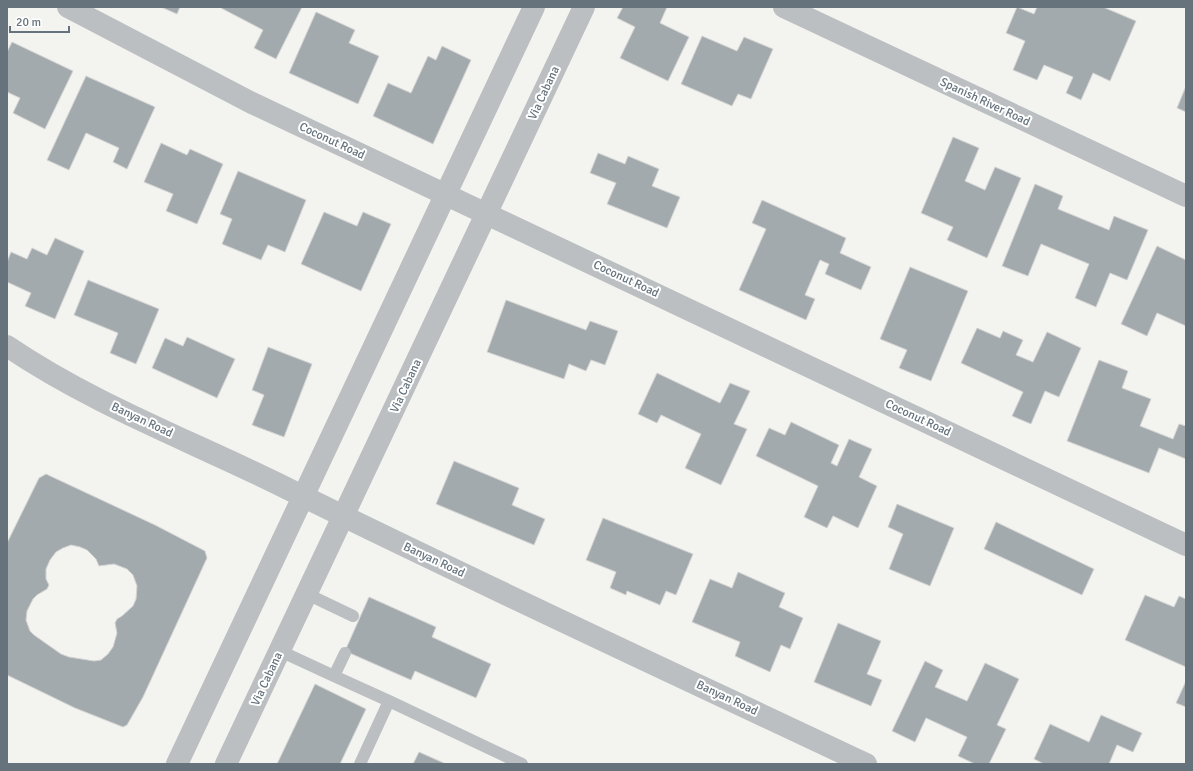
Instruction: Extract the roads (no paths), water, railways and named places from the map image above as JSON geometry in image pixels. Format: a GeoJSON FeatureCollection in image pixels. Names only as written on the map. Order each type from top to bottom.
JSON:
{"type":"FeatureCollection","features":[{"type":"Feature","properties":{"kind":"street","name":"Coconut Road"},"geometry":{"type":"LineString","coordinates":[[68,7],[252,103],[1186,545]]}},
{"type":"Feature","properties":{"kind":"street"},"geometry":{"type":"LineString","coordinates":[[177,764],[534,7]]}},
{"type":"Feature","properties":{"kind":"street","name":"Via Cabana"},"geometry":{"type":"LineString","coordinates":[[226,764],[584,7]]}},
{"type":"Feature","properties":{"kind":"street","name":"Spanish River Road"},"geometry":{"type":"LineString","coordinates":[[784,7],[1186,196]]}},
{"type":"Feature","properties":{"kind":"street","name":"Banyan Road"},"geometry":{"type":"LineString","coordinates":[[7,346],[55,376],[118,410],[276,483],[866,764]]}},
{"type":"Feature","properties":{"kind":"lane"},"geometry":{"type":"LineString","coordinates":[[307,594],[353,616]]}},
{"type":"Feature","properties":{"kind":"lane"},"geometry":{"type":"LineString","coordinates":[[280,652],[389,701],[522,764]]}},
{"type":"Feature","properties":{"kind":"lane"},"geometry":{"type":"LineString","coordinates":[[334,676],[345,653]]}},
{"type":"Feature","properties":{"kind":"lane"},"geometry":{"type":"LineString","coordinates":[[360,764],[389,701]]}}]}
